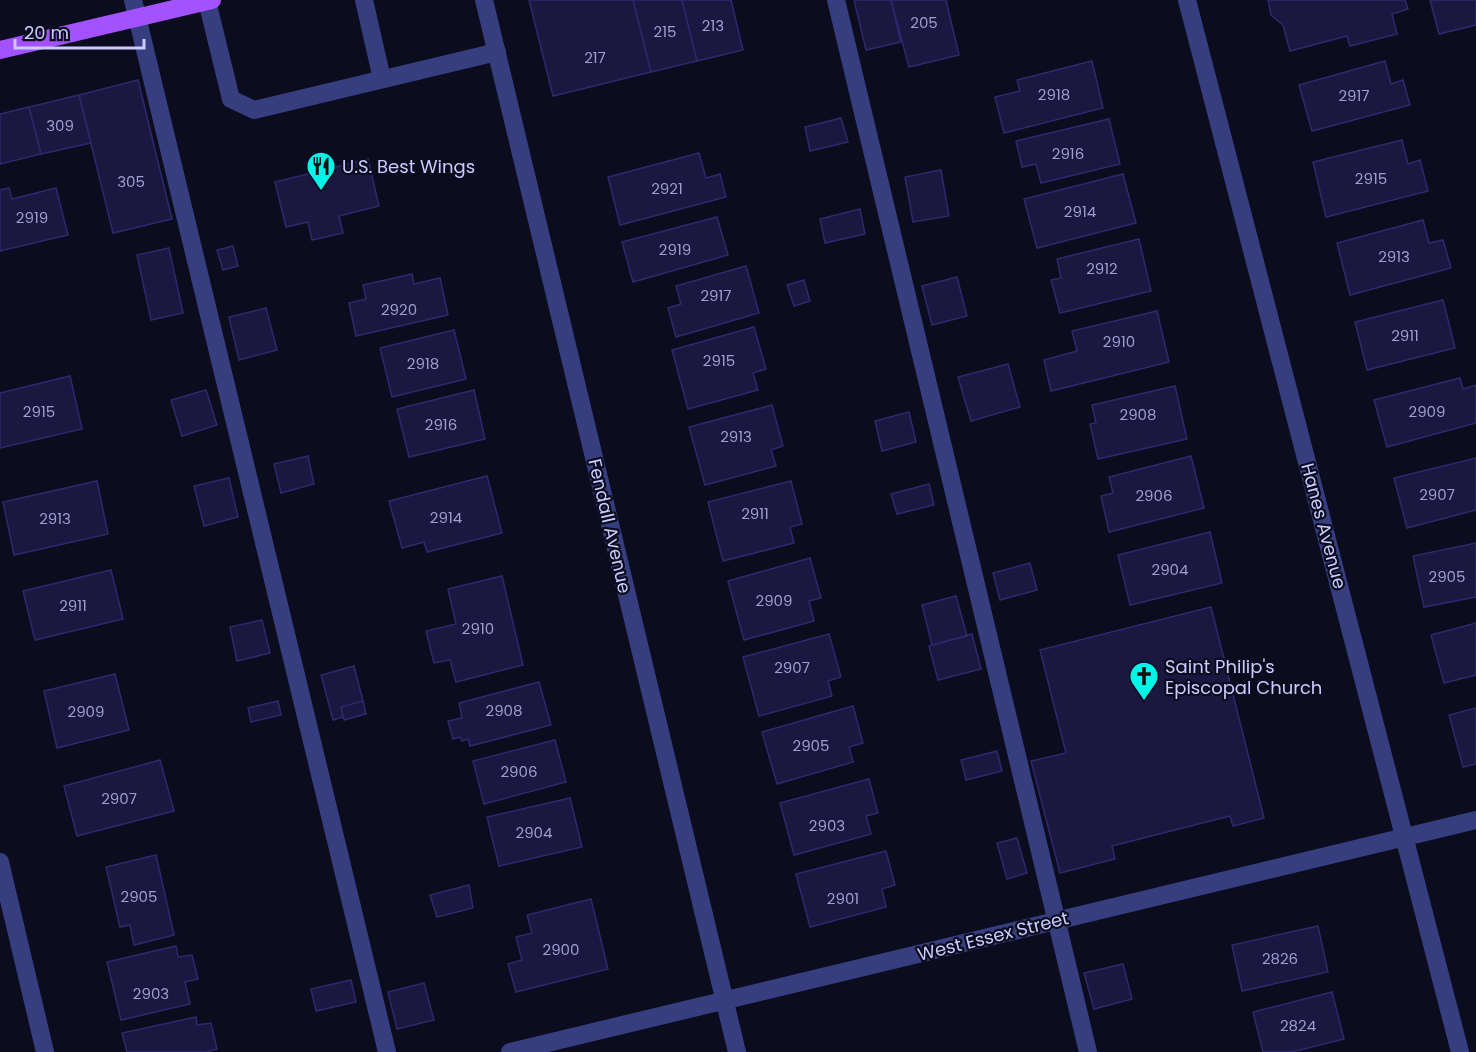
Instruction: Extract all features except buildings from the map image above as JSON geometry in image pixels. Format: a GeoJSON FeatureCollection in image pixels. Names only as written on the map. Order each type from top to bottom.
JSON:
{"type":"FeatureCollection","features":[{"type":"Feature","properties":{"kind":"main road"},"geometry":{"type":"LineString","coordinates":[[0,50],[135,9],[210,1]]}},
{"type":"Feature","properties":{"kind":"street"},"geometry":{"type":"LineString","coordinates":[[364,0],[382,79]]}},
{"type":"Feature","properties":{"kind":"street","name":"Fendall Avenue"},"geometry":{"type":"LineString","coordinates":[[484,0],[736,1052]]}},
{"type":"Feature","properties":{"kind":"street"},"geometry":{"type":"LineString","coordinates":[[836,0],[1088,1052]]}},
{"type":"Feature","properties":{"kind":"street","name":"Hanes Avenue"},"geometry":{"type":"LineString","coordinates":[[1187,0],[1460,1052]]}},
{"type":"Feature","properties":{"kind":"street"},"geometry":{"type":"LineString","coordinates":[[210,1],[231,99],[254,110],[497,52]]}},
{"type":"Feature","properties":{"kind":"street"},"geometry":{"type":"LineString","coordinates":[[135,9],[387,1052]]}},
{"type":"Feature","properties":{"kind":"street","name":"West Essex Street"},"geometry":{"type":"LineString","coordinates":[[510,1052],[1476,820]]}},
{"type":"Feature","properties":{"kind":"street"},"geometry":{"type":"LineString","coordinates":[[0,862],[45,1052]]}},
{"type":"Feature","properties":{"kind":"place","name":"U.S. Best Wings"},"geometry":{"type":"Point","coordinates":[321,192]}},
{"type":"Feature","properties":{"kind":"place","name":"Saint Philip's Episcopal Church"},"geometry":{"type":"Point","coordinates":[1144,702]}}]}
